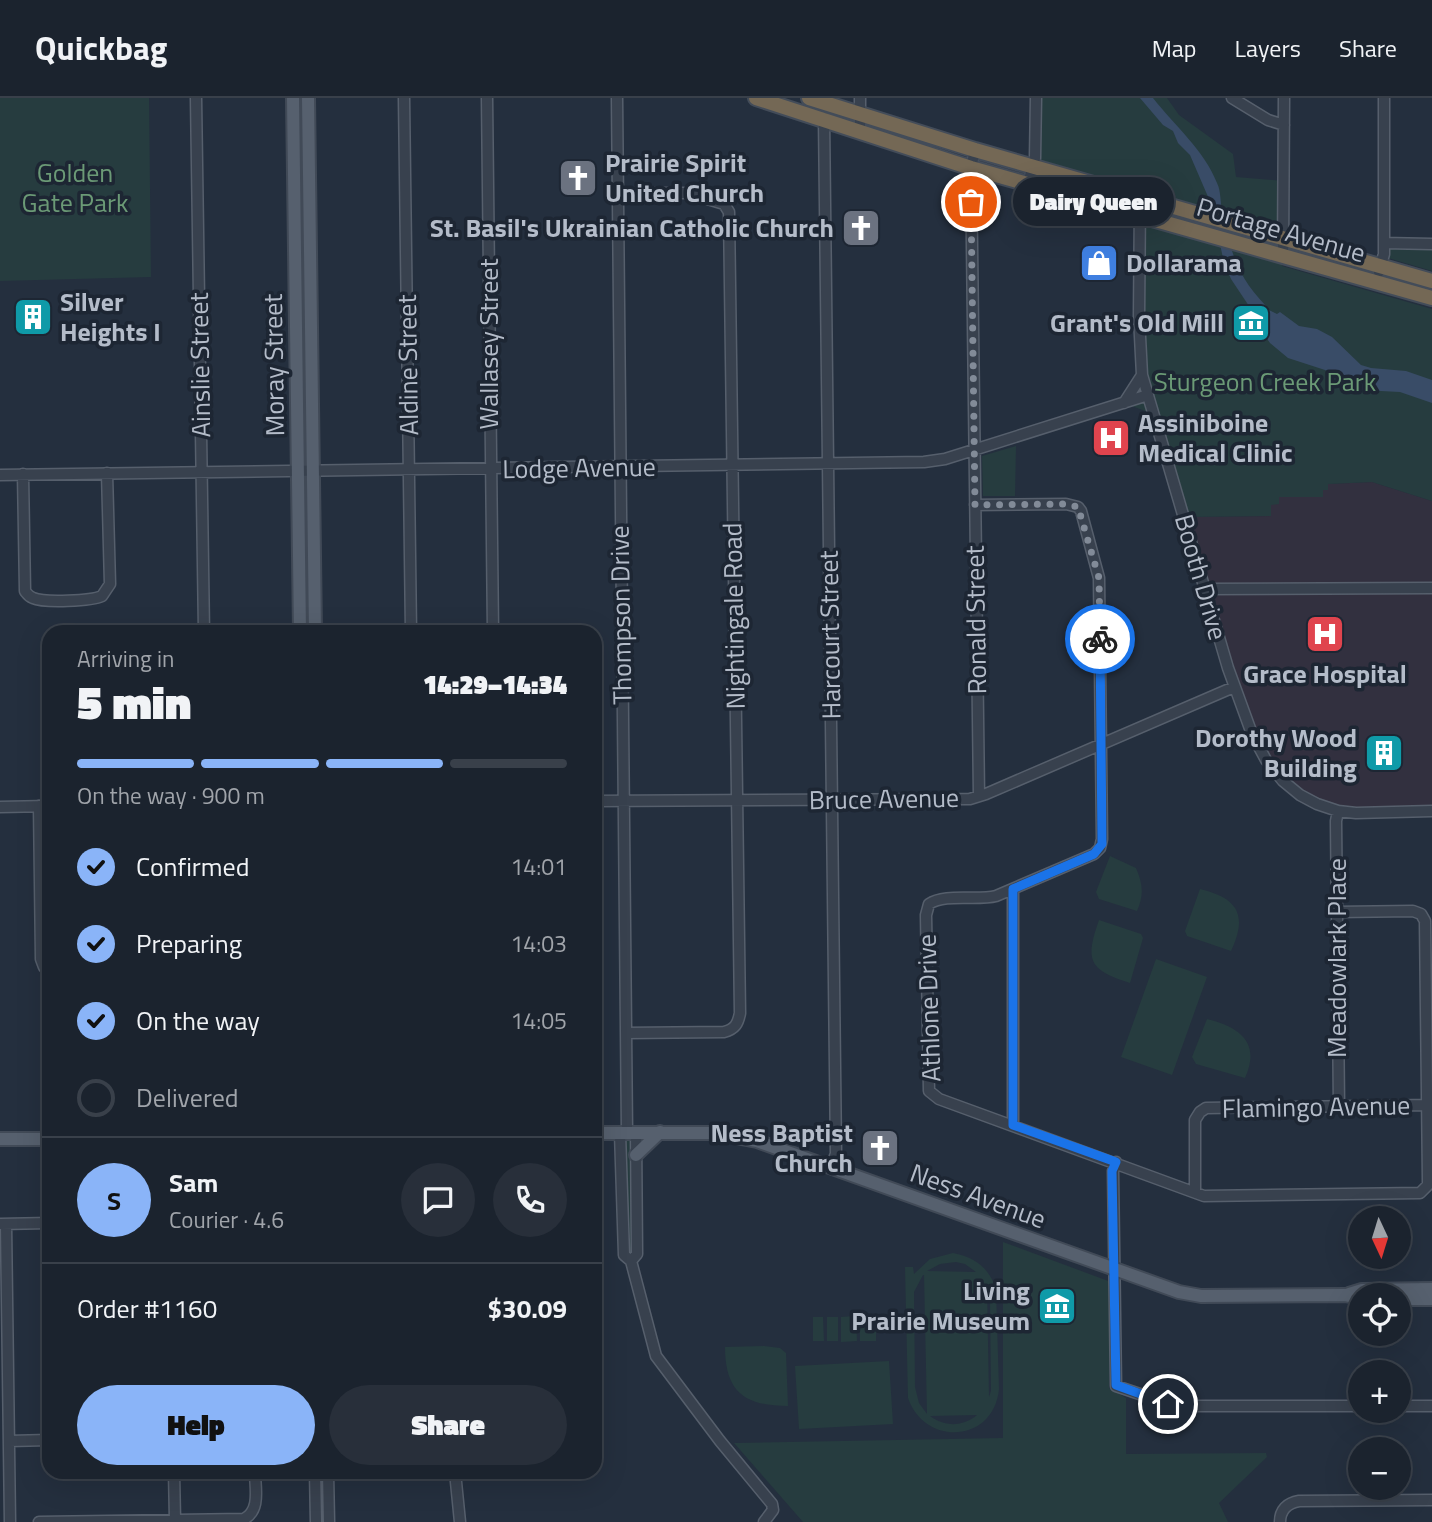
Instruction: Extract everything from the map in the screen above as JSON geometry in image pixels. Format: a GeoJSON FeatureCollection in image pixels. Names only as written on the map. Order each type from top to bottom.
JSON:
{"type":"FeatureCollection","features":[{"type":"Feature","properties":{"kind":"highway","name":"Portage Avenue"},"geometry":{"type":"LineString","coordinates":[[756,98],[971,168],[1432,298]]}},
{"type":"Feature","properties":{"kind":"highway","name":"Portage Avenue"},"geometry":{"type":"LineString","coordinates":[[809,98],[975,150],[1432,281]]}},
{"type":"Feature","properties":{"kind":"main road","name":"Moray Street"},"geometry":{"type":"LineString","coordinates":[[293,98],[300,625]]}},
{"type":"Feature","properties":{"kind":"main road","name":"Moray Street"},"geometry":{"type":"LineString","coordinates":[[309,98],[315,625]]}},
{"type":"Feature","properties":{"kind":"main road"},"geometry":{"type":"LineString","coordinates":[[636,1155],[660,1132]]}},
{"type":"Feature","properties":{"kind":"main road","name":"Ness Avenue"},"geometry":{"type":"LineString","coordinates":[[602,1133],[734,1135],[757,1140],[1179,1292],[1201,1296],[1348,1296]]}},
{"type":"Feature","properties":{"kind":"main road"},"geometry":{"type":"LineString","coordinates":[[0,1139],[42,1139]]}},
{"type":"Feature","properties":{"kind":"main road","name":"Ness Avenue"},"geometry":{"type":"LineString","coordinates":[[1345,1295],[1362,1290],[1432,1289]]}},
{"type":"Feature","properties":{"kind":"main road"},"geometry":{"type":"LineString","coordinates":[[1411,1299],[1432,1299]]}},
{"type":"Feature","properties":{"kind":"street","name":"Ainslie Street"},"geometry":{"type":"LineString","coordinates":[[196,98],[204,625]]}},
{"type":"Feature","properties":{"kind":"street","name":"Aldine Street"},"geometry":{"type":"LineString","coordinates":[[404,98],[411,625]]}},
{"type":"Feature","properties":{"kind":"street","name":"Wallasey Street"},"geometry":{"type":"LineString","coordinates":[[487,98],[493,625]]}},
{"type":"Feature","properties":{"kind":"street","name":"Thompson Drive"},"geometry":{"type":"LineString","coordinates":[[617,98],[628,1133],[624,1255],[631,1261],[656,1356],[772,1504],[773,1510],[764,1522]]}},
{"type":"Feature","properties":{"kind":"street"},"geometry":{"type":"LineString","coordinates":[[860,98],[860,133]]}},
{"type":"Feature","properties":{"kind":"street"},"geometry":{"type":"LineString","coordinates":[[1028,184],[1035,158],[1035,98]]}},
{"type":"Feature","properties":{"kind":"street"},"geometry":{"type":"LineString","coordinates":[[1232,98],[1268,120],[1284,125]]}},
{"type":"Feature","properties":{"kind":"street"},"geometry":{"type":"LineString","coordinates":[[1283,257],[1284,98]]}},
{"type":"Feature","properties":{"kind":"street"},"geometry":{"type":"LineString","coordinates":[[1376,282],[1384,243],[1384,98]]}},
{"type":"Feature","properties":{"kind":"street","name":"Harcourt Street"},"geometry":{"type":"LineString","coordinates":[[824,103],[836,1154],[831,1166]]}},
{"type":"Feature","properties":{"kind":"street","name":"Ronald Street"},"geometry":{"type":"LineString","coordinates":[[975,150],[971,168],[979,796]]}},
{"type":"Feature","properties":{"kind":"street","name":"Nightingale Road"},"geometry":{"type":"LineString","coordinates":[[617,193],[688,193],[722,203],[729,209],[737,800],[738,1021],[733,1030],[724,1032],[626,1032]]}},
{"type":"Feature","properties":{"kind":"street","name":"Booth Drive"},"geometry":{"type":"LineString","coordinates":[[1140,198],[1139,317],[1142,375],[1234,687],[1252,734],[1274,772],[1300,795],[1338,811],[1432,811]]}},
{"type":"Feature","properties":{"kind":"street"},"geometry":{"type":"LineString","coordinates":[[1384,243],[1432,244]]}},
{"type":"Feature","properties":{"kind":"street"},"geometry":{"type":"LineString","coordinates":[[1124,403],[1142,375]]}},
{"type":"Feature","properties":{"kind":"street","name":"Lodge Avenue"},"geometry":{"type":"LineString","coordinates":[[0,475],[935,461],[1148,395]]}},
{"type":"Feature","properties":{"kind":"street"},"geometry":{"type":"LineString","coordinates":[[23,474],[25,590],[28,595],[38,600],[89,599],[102,596],[110,584],[107,473]]}},
{"type":"Feature","properties":{"kind":"street","name":"Athlone Drive"},"geometry":{"type":"LineString","coordinates":[[975,505],[1066,504],[1078,507],[1081,511],[1099,578],[1102,839],[1100,848],[1094,854],[1013,889],[987,898],[938,899],[929,904],[926,909],[928,1088],[939,1099],[1205,1196],[1420,1193],[1428,1185],[1429,1105],[1424,918],[1413,911],[1337,912]]}},
{"type":"Feature","properties":{"kind":"street"},"geometry":{"type":"LineString","coordinates":[[1205,589],[1432,588]]}},
{"type":"Feature","properties":{"kind":"street","name":"Bruce Avenue"},"geometry":{"type":"LineString","coordinates":[[602,801],[957,800],[979,796],[1234,687]]}},
{"type":"Feature","properties":{"kind":"street"},"geometry":{"type":"LineString","coordinates":[[0,807],[42,806]]}},
{"type":"Feature","properties":{"kind":"street","name":"Meadowlark Place"},"geometry":{"type":"LineString","coordinates":[[1338,811],[1339,1106]]}},
{"type":"Feature","properties":{"kind":"street"},"geometry":{"type":"LineString","coordinates":[[1013,889],[1013,1125]]}},
{"type":"Feature","properties":{"kind":"street"},"geometry":{"type":"LineString","coordinates":[[987,898],[1007,904],[1014,914]]}},
{"type":"Feature","properties":{"kind":"street"},"geometry":{"type":"LineString","coordinates":[[42,908],[42,962]]}},
{"type":"Feature","properties":{"kind":"street","name":"Flamingo Avenue"},"geometry":{"type":"LineString","coordinates":[[1195,1192],[1195,1120],[1206,1108],[1429,1105]]}},
{"type":"Feature","properties":{"kind":"street","name":"Thompson Drive"},"geometry":{"type":"LineString","coordinates":[[628,1133],[636,1155],[637,1254],[631,1261]]}},
{"type":"Feature","properties":{"kind":"street"},"geometry":{"type":"LineString","coordinates":[[1116,1162],[1112,1171],[1116,1385],[1175,1406],[1348,1406]]}},
{"type":"Feature","properties":{"kind":"street"},"geometry":{"type":"LineString","coordinates":[[10,1522],[3,1224],[42,1223]]}},
{"type":"Feature","properties":{"kind":"street"},"geometry":{"type":"LineString","coordinates":[[1411,1406],[1432,1405]]}},
{"type":"Feature","properties":{"kind":"street"},"geometry":{"type":"LineString","coordinates":[[9,1441],[42,1440]]}},
{"type":"Feature","properties":{"kind":"street"},"geometry":{"type":"LineString","coordinates":[[174,1479],[175,1520]]}},
{"type":"Feature","properties":{"kind":"street"},"geometry":{"type":"LineString","coordinates":[[39,1522],[240,1520],[248,1517],[255,1507],[255,1479]]}},
{"type":"Feature","properties":{"kind":"street"},"geometry":{"type":"LineString","coordinates":[[315,1479],[316,1522]]}},
{"type":"Feature","properties":{"kind":"street"},"geometry":{"type":"LineString","coordinates":[[328,1479],[329,1522]]}},
{"type":"Feature","properties":{"kind":"street"},"geometry":{"type":"LineString","coordinates":[[456,1479],[460,1522]]}},
{"type":"Feature","properties":{"kind":"street"},"geometry":{"type":"LineString","coordinates":[[1280,1522],[1285,1506],[1299,1501],[1432,1500]]}},
{"type":"Feature","properties":{"kind":"shaded area","name":"Grace Hospital"},"geometry":{"type":"Polygon","coordinates":[[[1372,482],[1432,501],[1432,811],[1338,811],[1291,789],[1252,734],[1184,517],[1271,516],[1271,504],[1279,497],[1323,497],[1323,490],[1328,489],[1327,484],[1372,482]]]}},
{"type":"Feature","properties":{"kind":"green space","name":"Golden Gate Park"},"geometry":{"type":"Polygon","coordinates":[[[0,98],[149,98],[151,277],[0,281],[0,98]]]}},
{"type":"Feature","properties":{"kind":"green space"},"geometry":{"type":"Polygon","coordinates":[[[298,98],[303,98],[308,417],[304,416],[302,386],[298,98]]]}},
{"type":"Feature","properties":{"kind":"green space"},"geometry":{"type":"Polygon","coordinates":[[[1036,98],[1167,98],[1179,115],[1233,154],[1236,177],[1284,181],[1283,238],[1033,166],[1036,98]]]}},
{"type":"Feature","properties":{"kind":"green space","name":"Sturgeon Creek Park"},"geometry":{"type":"Polygon","coordinates":[[[1140,216],[1283,257],[1282,266],[1432,309],[1432,501],[1372,482],[1328,484],[1328,490],[1323,490],[1323,497],[1279,497],[1279,504],[1271,505],[1271,516],[1184,517],[1153,414],[1124,403],[1142,375],[1140,216]]]}},
{"type":"Feature","properties":{"kind":"green space"},"geometry":{"type":"Polygon","coordinates":[[[1432,246],[1432,271],[1388,258],[1389,247],[1432,246]]]}},
{"type":"Feature","properties":{"kind":"green space"},"geometry":{"type":"Polygon","coordinates":[[[1016,446],[1015,496],[983,496],[982,456],[1016,446]]]}},
{"type":"Feature","properties":{"kind":"green space"},"geometry":{"type":"Polygon","coordinates":[[[303,528],[306,528],[310,557],[310,625],[305,625],[303,528]]]}},
{"type":"Feature","properties":{"kind":"green space"},"geometry":{"type":"Polygon","coordinates":[[[1110,856],[1136,868],[1142,890],[1137,911],[1099,899],[1096,892],[1110,856]]]}},
{"type":"Feature","properties":{"kind":"green space"},"geometry":{"type":"Polygon","coordinates":[[[1200,889],[1223,897],[1236,910],[1239,927],[1231,951],[1187,936],[1185,931],[1200,889]]]}},
{"type":"Feature","properties":{"kind":"green space"},"geometry":{"type":"Polygon","coordinates":[[[1099,920],[1141,934],[1143,938],[1130,983],[1105,973],[1094,962],[1092,945],[1099,920]]]}},
{"type":"Feature","properties":{"kind":"green space"},"geometry":{"type":"Polygon","coordinates":[[[1156,959],[1207,977],[1172,1075],[1121,1057],[1156,959]]]}},
{"type":"Feature","properties":{"kind":"green space"},"geometry":{"type":"Polygon","coordinates":[[[1207,1019],[1229,1027],[1244,1038],[1250,1055],[1245,1078],[1196,1064],[1192,1057],[1207,1019]]]}},
{"type":"Feature","properties":{"kind":"green space"},"geometry":{"type":"Polygon","coordinates":[[[636,1132],[637,1254],[624,1255],[620,1133],[636,1132]]]}},
{"type":"Feature","properties":{"kind":"green space","name":"Living Prairie Museum"},"geometry":{"type":"Polygon","coordinates":[[[1003,1242],[1111,1282],[1109,1388],[1126,1398],[1126,1454],[1266,1453],[1267,1457],[1219,1503],[1228,1522],[803,1522],[734,1443],[1003,1438],[1003,1242]]]}},
{"type":"Feature","properties":{"kind":"green space"},"geometry":{"type":"Polygon","coordinates":[[[953,1253],[968,1257],[985,1269],[996,1289],[999,1389],[994,1407],[985,1420],[958,1432],[943,1431],[929,1425],[917,1414],[908,1398],[905,1267],[913,1267],[914,1274],[930,1259],[953,1253]],[[956,1262],[940,1264],[927,1271],[976,1272],[965,1264],[956,1262]],[[924,1275],[914,1292],[915,1387],[919,1403],[927,1414],[924,1275]],[[987,1286],[989,1397],[990,1301],[987,1286]],[[977,1415],[930,1416],[954,1424],[966,1422],[977,1415]]]}},
{"type":"Feature","properties":{"kind":"green space"},"geometry":{"type":"Polygon","coordinates":[[[856,1316],[857,1341],[841,1342],[841,1317],[856,1316]]]}},
{"type":"Feature","properties":{"kind":"green space"},"geometry":{"type":"Polygon","coordinates":[[[860,1316],[876,1316],[876,1341],[860,1341],[860,1316]]]}},
{"type":"Feature","properties":{"kind":"green space"},"geometry":{"type":"Polygon","coordinates":[[[813,1317],[823,1317],[824,1341],[813,1341],[813,1317]]]}},
{"type":"Feature","properties":{"kind":"green space"},"geometry":{"type":"Polygon","coordinates":[[[827,1317],[838,1317],[838,1341],[827,1341],[827,1317]]]}},
{"type":"Feature","properties":{"kind":"green space"},"geometry":{"type":"Polygon","coordinates":[[[725,1347],[780,1348],[786,1353],[788,1406],[749,1399],[740,1393],[729,1375],[725,1347]]]}},
{"type":"Feature","properties":{"kind":"green space"},"geometry":{"type":"Polygon","coordinates":[[[889,1361],[893,1424],[799,1429],[795,1366],[889,1361]]]}},
{"type":"Feature","properties":{"kind":"water"},"geometry":{"type":"Polygon","coordinates":[[[1140,98],[1153,98],[1205,160],[1219,189],[1225,225],[1236,261],[1247,283],[1265,308],[1277,314],[1280,312],[1299,326],[1317,329],[1332,337],[1361,365],[1406,371],[1432,380],[1432,403],[1400,392],[1362,390],[1349,386],[1325,370],[1288,358],[1270,343],[1224,263],[1212,206],[1190,155],[1178,143],[1173,131],[1163,125],[1140,98]]]}},
{"type":"Feature","properties":{"kind":"way so far"},"geometry":{"type":"LineString","coordinates":[[971,202],[975,505],[1066,504],[1078,507],[1099,578],[1100,639]]}},
{"type":"Feature","properties":{"kind":"place","name":"Prairie Spirit United Church"},"geometry":{"type":"Point","coordinates":[578,178]}},
{"type":"Feature","properties":{"kind":"place","name":"Dairy Queen"},"geometry":{"type":"Point","coordinates":[971,202]}},
{"type":"Feature","properties":{"kind":"place","name":"St. Basil's Ukrainian Catholic Church"},"geometry":{"type":"Point","coordinates":[861,228]}},
{"type":"Feature","properties":{"kind":"place","name":"Dollarama"},"geometry":{"type":"Point","coordinates":[1099,263]}},
{"type":"Feature","properties":{"kind":"place","name":"Silver Heights I"},"geometry":{"type":"Point","coordinates":[33,317]}},
{"type":"Feature","properties":{"kind":"place","name":"Grant's Old Mill"},"geometry":{"type":"Point","coordinates":[1251,323]}},
{"type":"Feature","properties":{"kind":"place","name":"Assiniboine Medical Clinic"},"geometry":{"type":"Point","coordinates":[1111,438]}},
{"type":"Feature","properties":{"kind":"place","name":"Grace Hospital"},"geometry":{"type":"Point","coordinates":[1325,634]}},
{"type":"Feature","properties":{"kind":"place","name":"Dorothy Wood Building"},"geometry":{"type":"Point","coordinates":[1384,753]}},
{"type":"Feature","properties":{"kind":"place","name":"Ness Baptist Church"},"geometry":{"type":"Point","coordinates":[880,1148]}},
{"type":"Feature","properties":{"kind":"place","name":"Living Prairie Museum"},"geometry":{"type":"Point","coordinates":[1057,1306]}},
{"type":"Feature","properties":{"kind":"route"},"geometry":{"type":"LineString","coordinates":[[1100,639],[1102,844],[1094,854],[1013,889],[1013,1125],[1116,1162],[1112,1171],[1116,1385],[1168,1404]]}}]}
